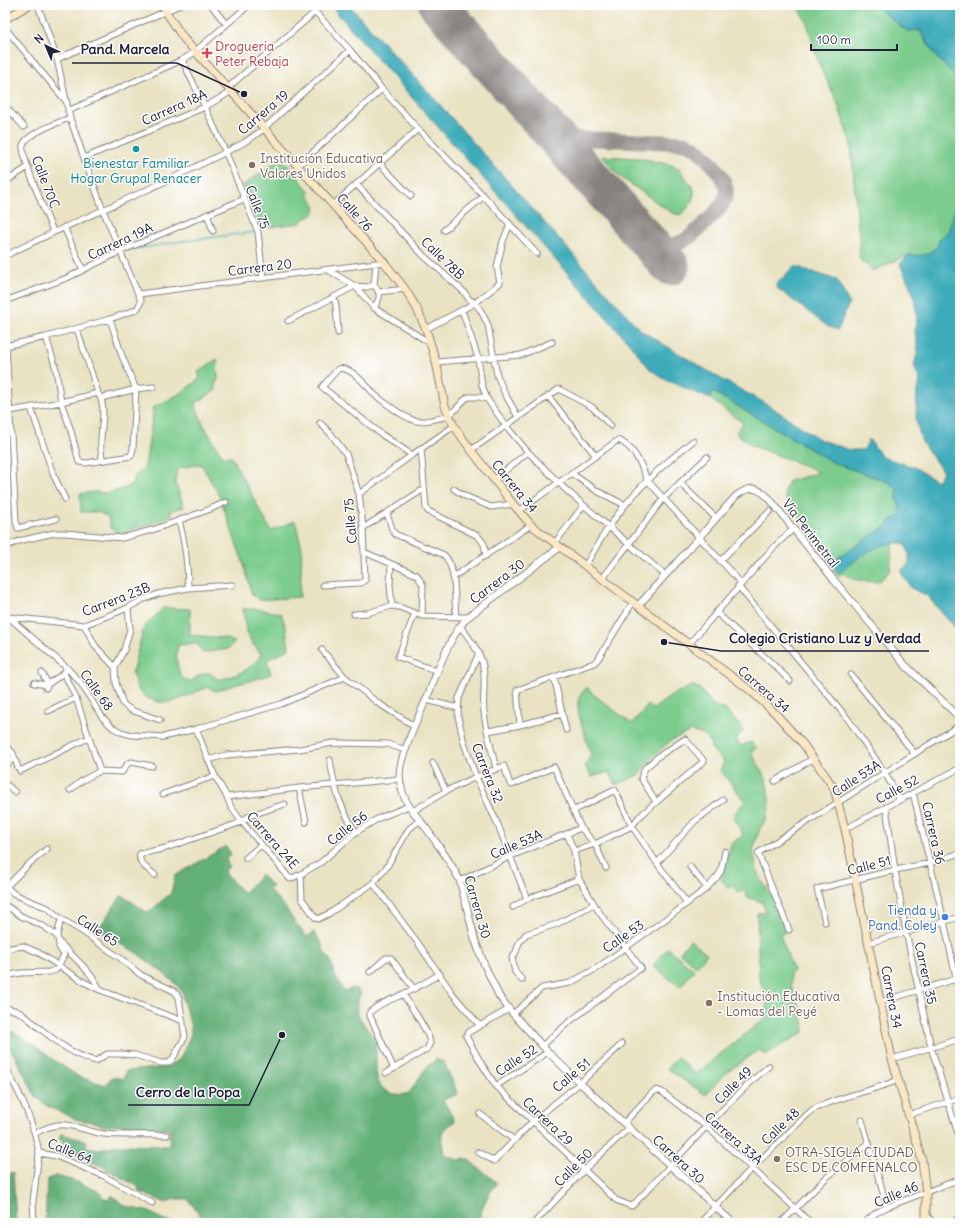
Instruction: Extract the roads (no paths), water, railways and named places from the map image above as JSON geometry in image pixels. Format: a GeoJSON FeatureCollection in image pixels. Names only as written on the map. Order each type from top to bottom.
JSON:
{"type":"FeatureCollection","features":[{"type":"Feature","properties":{"kind":"main road"},"geometry":{"type":"LineString","coordinates":[[6,17],[29,5]]}},
{"type":"Feature","properties":{"kind":"main road","name":"Calle 76"},"geometry":{"type":"LineString","coordinates":[[165,8],[184,39],[384,262],[405,289]]}},
{"type":"Feature","properties":{"kind":"main road","name":"Carrera 34"},"geometry":{"type":"LineString","coordinates":[[405,289],[416,307],[426,329],[436,362],[445,406],[454,426],[494,480],[531,525],[750,691],[790,728],[814,758],[834,788],[845,830],[892,1059],[919,1148],[926,1193],[926,1223]]}},
{"type":"Feature","properties":{"kind":"street"},"geometry":{"type":"LineString","coordinates":[[38,5],[57,59],[70,118],[103,210],[139,294],[141,302],[138,308],[133,311],[110,319],[46,337],[5,346],[16,521],[18,528],[56,519]]}},
{"type":"Feature","properties":{"kind":"street"},"geometry":{"type":"LineString","coordinates":[[57,59],[165,8],[180,5]]}},
{"type":"Feature","properties":{"kind":"street"},"geometry":{"type":"LineString","coordinates":[[211,5],[226,24]]}},
{"type":"Feature","properties":{"kind":"street"},"geometry":{"type":"LineString","coordinates":[[68,111],[182,60],[196,52],[249,5]]}},
{"type":"Feature","properties":{"kind":"street"},"geometry":{"type":"LineString","coordinates":[[309,5],[418,129],[484,196],[537,254]]}},
{"type":"Feature","properties":{"kind":"street","name":"Carrera 18A"},"geometry":{"type":"LineString","coordinates":[[84,158],[205,107],[227,94],[231,84],[315,12]]}},
{"type":"Feature","properties":{"kind":"street"},"geometry":{"type":"LineString","coordinates":[[5,28],[66,101]]}},
{"type":"Feature","properties":{"kind":"street","name":"Carrera 19"},"geometry":{"type":"LineString","coordinates":[[5,256],[53,231],[103,210],[226,153],[245,142],[264,129],[350,50]]}},
{"type":"Feature","properties":{"kind":"street","name":"Calle 75"},"geometry":{"type":"LineString","coordinates":[[182,60],[226,153],[258,232],[263,278]]}},
{"type":"Feature","properties":{"kind":"street"},"geometry":{"type":"LineString","coordinates":[[298,166],[382,89]]}},
{"type":"Feature","properties":{"kind":"street"},"geometry":{"type":"LineString","coordinates":[[5,106],[24,127]]}},
{"type":"Feature","properties":{"kind":"street","name":"Calle 70C"},"geometry":{"type":"LineString","coordinates":[[53,231],[22,150],[26,140],[33,135],[70,118]]}},
{"type":"Feature","properties":{"kind":"street"},"geometry":{"type":"LineString","coordinates":[[333,205],[418,129]]}},
{"type":"Feature","properties":{"kind":"street"},"geometry":{"type":"LineString","coordinates":[[379,163],[411,196]]}},
{"type":"Feature","properties":{"kind":"street"},"geometry":{"type":"LineString","coordinates":[[5,182],[28,167]]}},
{"type":"Feature","properties":{"kind":"street","name":"Calle 78B"},"geometry":{"type":"LineString","coordinates":[[356,184],[424,256],[464,292],[481,311],[488,325],[497,376],[518,417]]}},
{"type":"Feature","properties":{"kind":"street"},"geometry":{"type":"LineString","coordinates":[[444,230],[484,196]]}},
{"type":"Feature","properties":{"kind":"street","name":"Carrera 19A"},"geometry":{"type":"LineString","coordinates":[[5,300],[66,278],[121,251],[244,199]]}},
{"type":"Feature","properties":{"kind":"street"},"geometry":{"type":"LineString","coordinates":[[207,214],[212,231]]}},
{"type":"Feature","properties":{"kind":"street"},"geometry":{"type":"LineString","coordinates":[[426,329],[475,303],[500,283],[497,267],[503,241],[510,224]]}},
{"type":"Feature","properties":{"kind":"street"},"geometry":{"type":"LineString","coordinates":[[64,227],[83,270]]}},
{"type":"Feature","properties":{"kind":"street","name":"Carrera 20"},"geometry":{"type":"LineString","coordinates":[[139,294],[384,262]]}},
{"type":"Feature","properties":{"kind":"street"},"geometry":{"type":"LineString","coordinates":[[374,308],[379,298],[379,292],[374,285],[376,264]]}},
{"type":"Feature","properties":{"kind":"street"},"geometry":{"type":"LineString","coordinates":[[328,270],[355,286],[374,308],[430,343]]}},
{"type":"Feature","properties":{"kind":"street"},"geometry":{"type":"LineString","coordinates":[[288,321],[355,286],[367,287],[374,285]]}},
{"type":"Feature","properties":{"kind":"street"},"geometry":{"type":"LineString","coordinates":[[379,292],[405,289]]}},
{"type":"Feature","properties":{"kind":"street"},"geometry":{"type":"LineString","coordinates":[[334,297],[338,333]]}},
{"type":"Feature","properties":{"kind":"street"},"geometry":{"type":"LineString","coordinates":[[462,310],[478,358],[482,385],[487,399],[506,426],[528,452],[558,483],[665,575]]}},
{"type":"Feature","properties":{"kind":"street"},"geometry":{"type":"LineString","coordinates":[[46,337],[56,369],[61,402],[71,432],[77,460],[80,463],[86,463],[131,456],[136,389],[122,356],[110,319]]}},
{"type":"Feature","properties":{"kind":"street"},"geometry":{"type":"LineString","coordinates":[[77,329],[100,395],[103,412],[100,442],[102,460]]}},
{"type":"Feature","properties":{"kind":"street"},"geometry":{"type":"LineString","coordinates":[[436,362],[521,355],[552,342]]}},
{"type":"Feature","properties":{"kind":"street"},"geometry":{"type":"LineString","coordinates":[[412,454],[381,434],[322,387],[338,369],[341,368],[361,379],[376,395],[393,409],[416,421],[449,416],[468,397],[480,397],[487,399]]}},
{"type":"Feature","properties":{"kind":"street"},"geometry":{"type":"LineString","coordinates":[[10,411],[153,387]]}},
{"type":"Feature","properties":{"kind":"street"},"geometry":{"type":"LineString","coordinates":[[471,450],[559,389],[592,407],[611,426]]}},
{"type":"Feature","properties":{"kind":"street"},"geometry":{"type":"LineString","coordinates":[[548,396],[596,456]]}},
{"type":"Feature","properties":{"kind":"street"},"geometry":{"type":"LineString","coordinates":[[31,408],[53,474],[65,499]]}},
{"type":"Feature","properties":{"kind":"street","name":"Calle 75"},"geometry":{"type":"LineString","coordinates":[[320,423],[331,434],[346,454],[359,494],[363,528],[365,580],[361,583],[323,585]]}},
{"type":"Feature","properties":{"kind":"street"},"geometry":{"type":"LineString","coordinates":[[359,494],[412,454],[454,426]]}},
{"type":"Feature","properties":{"kind":"street"},"geometry":{"type":"LineString","coordinates":[[519,511],[618,440],[624,442],[643,469],[647,480],[720,561],[848,719],[885,773],[900,800]]}},
{"type":"Feature","properties":{"kind":"street"},"geometry":{"type":"LineString","coordinates":[[585,566],[609,526],[625,505],[647,480],[693,441]]}},
{"type":"Feature","properties":{"kind":"street"},"geometry":{"type":"LineString","coordinates":[[421,448],[424,504],[426,508],[428,511],[478,536],[484,544],[486,556]]}},
{"type":"Feature","properties":{"kind":"street"},"geometry":{"type":"LineString","coordinates":[[494,480],[528,452]]}},
{"type":"Feature","properties":{"kind":"street"},"geometry":{"type":"LineString","coordinates":[[602,579],[664,498],[707,458]]}},
{"type":"Feature","properties":{"kind":"street"},"geometry":{"type":"LineString","coordinates":[[571,473],[597,491],[625,505]]}},
{"type":"Feature","properties":{"kind":"street"},"geometry":{"type":"LineString","coordinates":[[680,483],[716,518]]}},
{"type":"Feature","properties":{"kind":"street"},"geometry":{"type":"LineString","coordinates":[[363,528],[424,489]]}},
{"type":"Feature","properties":{"kind":"street"},"geometry":{"type":"LineString","coordinates":[[454,489],[465,496],[491,507],[513,504]]}},
{"type":"Feature","properties":{"kind":"street","name":"Vía Perimetral"},"geometry":{"type":"LineString","coordinates":[[636,604],[665,575],[742,491],[756,489],[770,498],[833,579],[904,664],[960,718]]}},
{"type":"Feature","properties":{"kind":"street"},"geometry":{"type":"LineString","coordinates":[[5,547],[19,541],[54,533],[122,538],[152,530],[226,502]]}},
{"type":"Feature","properties":{"kind":"street"},"geometry":{"type":"LineString","coordinates":[[557,545],[583,506]]}},
{"type":"Feature","properties":{"kind":"street"},"geometry":{"type":"LineString","coordinates":[[720,561],[770,511]]}},
{"type":"Feature","properties":{"kind":"street"},"geometry":{"type":"LineString","coordinates":[[387,513],[395,534],[444,555],[451,564],[456,616]]}},
{"type":"Feature","properties":{"kind":"street"},"geometry":{"type":"LineString","coordinates":[[179,520],[184,538],[188,569],[188,588]]}},
{"type":"Feature","properties":{"kind":"street"},"geometry":{"type":"LineString","coordinates":[[453,577],[531,525]]}},
{"type":"Feature","properties":{"kind":"street"},"geometry":{"type":"LineString","coordinates":[[689,644],[772,549],[794,528]]}},
{"type":"Feature","properties":{"kind":"street","name":"Carrera 30"},"geometry":{"type":"LineString","coordinates":[[557,545],[468,617],[460,626],[437,671],[402,759],[400,779],[402,790],[411,808],[436,841],[460,881],[475,940],[484,964],[499,996],[511,1012],[542,1046],[580,1083],[733,1223]]}},
{"type":"Feature","properties":{"kind":"street"},"geometry":{"type":"LineString","coordinates":[[364,552],[417,575],[423,585],[422,616]]}},
{"type":"Feature","properties":{"kind":"street"},"geometry":{"type":"LineString","coordinates":[[391,564],[390,585],[392,606]]}},
{"type":"Feature","properties":{"kind":"street","name":"Carrera 23B"},"geometry":{"type":"LineString","coordinates":[[7,616],[84,625],[128,608],[142,600],[158,594],[188,588],[232,585]]}},
{"type":"Feature","properties":{"kind":"street"},"geometry":{"type":"LineString","coordinates":[[520,725],[517,690],[590,665],[598,659],[636,604]]}},
{"type":"Feature","properties":{"kind":"street"},"geometry":{"type":"LineString","coordinates":[[354,614],[367,613],[392,606],[399,607],[422,616],[468,617]]}},
{"type":"Feature","properties":{"kind":"street"},"geometry":{"type":"LineString","coordinates":[[128,608],[130,629],[124,650],[115,666],[116,683],[123,704],[131,710],[158,718],[160,720]]}},
{"type":"Feature","properties":{"kind":"street"},"geometry":{"type":"LineString","coordinates":[[716,612],[780,670],[790,682]]}},
{"type":"Feature","properties":{"kind":"street"},"geometry":{"type":"LineString","coordinates":[[415,613],[398,657],[437,671]]}},
{"type":"Feature","properties":{"kind":"street","name":"Calle 68"},"geometry":{"type":"LineString","coordinates":[[7,616],[80,682],[102,717],[112,727],[121,732],[132,735],[156,738],[196,729],[281,704],[345,677]]}},
{"type":"Feature","properties":{"kind":"street"},"geometry":{"type":"LineString","coordinates":[[84,625],[96,647],[115,666]]}},
{"type":"Feature","properties":{"kind":"street"},"geometry":{"type":"LineString","coordinates":[[460,626],[479,653],[482,663],[484,673],[484,712],[496,769]]}},
{"type":"Feature","properties":{"kind":"street"},"geometry":{"type":"LineString","coordinates":[[322,650],[345,677],[378,703],[414,726]]}},
{"type":"Feature","properties":{"kind":"street","name":"Carrera 32"},"geometry":{"type":"LineString","coordinates":[[479,653],[459,698],[458,708],[464,743],[476,777],[511,856],[527,899]]}},
{"type":"Feature","properties":{"kind":"street"},"geometry":{"type":"LineString","coordinates":[[34,683],[47,685],[66,670]]}},
{"type":"Feature","properties":{"kind":"street","name":"Calle 68"},"geometry":{"type":"LineString","coordinates":[[66,670],[100,771]]}},
{"type":"Feature","properties":{"kind":"street"},"geometry":{"type":"LineString","coordinates":[[42,674],[47,685]]}},
{"type":"Feature","properties":{"kind":"street"},"geometry":{"type":"LineString","coordinates":[[851,675],[915,754]]}},
{"type":"Feature","properties":{"kind":"street"},"geometry":{"type":"LineString","coordinates":[[554,677],[566,730]]}},
{"type":"Feature","properties":{"kind":"street"},"geometry":{"type":"LineString","coordinates":[[48,711],[76,698]]}},
{"type":"Feature","properties":{"kind":"street"},"geometry":{"type":"LineString","coordinates":[[426,700],[458,708]]}},
{"type":"Feature","properties":{"kind":"street"},"geometry":{"type":"LineString","coordinates":[[488,731],[520,725],[562,714]]}},
{"type":"Feature","properties":{"kind":"street","name":"Calle 53A"},"geometry":{"type":"LineString","coordinates":[[790,930],[758,853],[960,725]]}},
{"type":"Feature","properties":{"kind":"street","name":"Carrera 24E"},"geometry":{"type":"LineString","coordinates":[[196,729],[215,776],[231,807],[290,879],[301,874],[302,899],[315,917],[318,919],[330,913],[373,883]]}},
{"type":"Feature","properties":{"kind":"street"},"geometry":{"type":"LineString","coordinates":[[5,745],[13,753],[19,770],[88,738]]}},
{"type":"Feature","properties":{"kind":"street"},"geometry":{"type":"LineString","coordinates":[[574,852],[595,844],[632,826],[639,817],[704,761],[685,739],[645,768],[641,778],[656,802]]}},
{"type":"Feature","properties":{"kind":"street"},"geometry":{"type":"LineString","coordinates":[[208,760],[226,755],[300,749],[333,743],[386,744],[406,750]]}},
{"type":"Feature","properties":{"kind":"street"},"geometry":{"type":"LineString","coordinates":[[5,767],[14,757]]}},
{"type":"Feature","properties":{"kind":"street"},"geometry":{"type":"LineString","coordinates":[[775,781],[814,758]]}},
{"type":"Feature","properties":{"kind":"street"},"geometry":{"type":"LineString","coordinates":[[330,760],[334,785],[343,810],[356,832]]}},
{"type":"Feature","properties":{"kind":"street"},"geometry":{"type":"LineString","coordinates":[[70,790],[83,780],[100,771],[122,772],[128,763],[131,762],[152,766]]}},
{"type":"Feature","properties":{"kind":"street"},"geometry":{"type":"LineString","coordinates":[[433,763],[446,791]]}},
{"type":"Feature","properties":{"kind":"street","name":"Calle 56"},"geometry":{"type":"LineString","coordinates":[[301,874],[320,863],[356,832],[379,818],[411,808],[476,777],[504,766],[510,784],[512,785],[554,768],[574,811]]}},
{"type":"Feature","properties":{"kind":"street","name":"Calle 52"},"geometry":{"type":"LineString","coordinates":[[845,830],[960,768]]}},
{"type":"Feature","properties":{"kind":"street"},"geometry":{"type":"LineString","coordinates":[[163,794],[215,776]]}},
{"type":"Feature","properties":{"kind":"street"},"geometry":{"type":"LineString","coordinates":[[227,797],[299,788],[400,779]]}},
{"type":"Feature","properties":{"kind":"street"},"geometry":{"type":"LineString","coordinates":[[5,783],[15,792]]}},
{"type":"Feature","properties":{"kind":"street"},"geometry":{"type":"LineString","coordinates":[[299,788],[306,822]]}},
{"type":"Feature","properties":{"kind":"street"},"geometry":{"type":"LineString","coordinates":[[606,868],[595,844],[581,828],[574,811],[616,790],[632,826],[687,903]]}},
{"type":"Feature","properties":{"kind":"street","name":"Carrera 36"},"geometry":{"type":"LineString","coordinates":[[913,793],[958,978],[960,996]]}},
{"type":"Feature","properties":{"kind":"street"},"geometry":{"type":"LineString","coordinates":[[657,863],[695,821],[722,800]]}},
{"type":"Feature","properties":{"kind":"street"},"geometry":{"type":"LineString","coordinates":[[155,875],[140,861],[140,854],[166,848],[242,822],[249,816],[285,804]]}},
{"type":"Feature","properties":{"kind":"street","name":"Carrera 35"},"geometry":{"type":"LineString","coordinates":[[886,807],[906,932],[931,1047],[960,1140]]}},
{"type":"Feature","properties":{"kind":"street"},"geometry":{"type":"LineString","coordinates":[[420,820],[411,826],[386,868],[373,883],[418,943],[452,993],[480,1026]]}},
{"type":"Feature","properties":{"kind":"street","name":"Calle 53A"},"geometry":{"type":"LineString","coordinates":[[460,881],[511,856],[581,828]]}},
{"type":"Feature","properties":{"kind":"street"},"geometry":{"type":"LineString","coordinates":[[542,1046],[569,1022],[639,971],[641,968],[625,949],[579,879],[574,852],[567,834]]}},
{"type":"Feature","properties":{"kind":"street"},"geometry":{"type":"LineString","coordinates":[[246,858],[261,845]]}},
{"type":"Feature","properties":{"kind":"street"},"geometry":{"type":"LineString","coordinates":[[5,887],[47,849]]}},
{"type":"Feature","properties":{"kind":"street","name":"Calle 53"},"geometry":{"type":"LineString","coordinates":[[466,1036],[480,1026],[511,1012],[542,988],[570,983],[597,968],[625,949],[707,888],[721,871],[725,851]]}},
{"type":"Feature","properties":{"kind":"street","name":"Calle 51"},"geometry":{"type":"LineString","coordinates":[[825,922],[817,889],[930,863],[960,853]]}},
{"type":"Feature","properties":{"kind":"street"},"geometry":{"type":"LineString","coordinates":[[690,867],[707,888]]}},
{"type":"Feature","properties":{"kind":"street"},"geometry":{"type":"LineString","coordinates":[[513,907],[527,899],[579,879]]}},
{"type":"Feature","properties":{"kind":"street","name":"Calle 65"},"geometry":{"type":"LineString","coordinates":[[5,887],[25,899],[48,908],[61,919],[80,930],[120,958],[141,976],[174,991],[179,998],[183,1021]]}},
{"type":"Feature","properties":{"kind":"street"},"geometry":{"type":"LineString","coordinates":[[522,980],[515,972],[512,958],[519,943],[526,934],[558,924],[594,904]]}},
{"type":"Feature","properties":{"kind":"street"},"geometry":{"type":"LineString","coordinates":[[5,905],[21,916],[43,926],[57,936],[60,943],[97,982],[100,990]]}},
{"type":"Feature","properties":{"kind":"street"},"geometry":{"type":"LineString","coordinates":[[868,943],[960,917]]}},
{"type":"Feature","properties":{"kind":"street"},"geometry":{"type":"LineString","coordinates":[[57,936],[61,919]]}},
{"type":"Feature","properties":{"kind":"street"},"geometry":{"type":"LineString","coordinates":[[5,976],[56,970],[64,955],[59,947],[60,943]]}},
{"type":"Feature","properties":{"kind":"street"},"geometry":{"type":"LineString","coordinates":[[5,949],[23,946],[39,953],[84,982],[100,990],[183,1021],[185,1037],[177,1053],[168,1063],[161,1063],[135,1055],[121,1054],[107,1054],[96,1061],[84,1058],[67,1049],[17,1010],[5,1008]]}},
{"type":"Feature","properties":{"kind":"street"},"geometry":{"type":"LineString","coordinates":[[370,972],[386,958],[391,958],[414,989]]}},
{"type":"Feature","properties":{"kind":"street"},"geometry":{"type":"LineString","coordinates":[[394,1069],[370,1016],[370,1012],[374,1008],[414,989],[440,974]]}},
{"type":"Feature","properties":{"kind":"street"},"geometry":{"type":"LineString","coordinates":[[880,1002],[958,978]]}},
{"type":"Feature","properties":{"kind":"street"},"geometry":{"type":"LineString","coordinates":[[386,1073],[427,1049],[430,1044],[429,1038],[404,994]]}},
{"type":"Feature","properties":{"kind":"street","name":"Carrera 29"},"geometry":{"type":"LineString","coordinates":[[466,1036],[496,1086],[616,1200],[631,1206]]}},
{"type":"Feature","properties":{"kind":"street"},"geometry":{"type":"LineString","coordinates":[[892,1059],[960,1039]]}},
{"type":"Feature","properties":{"kind":"street","name":"Calle 51"},"geometry":{"type":"LineString","coordinates":[[478,1152],[494,1161],[513,1139],[532,1121],[580,1083],[622,1044]]}},
{"type":"Feature","properties":{"kind":"street","name":"Calle 52"},"geometry":{"type":"LineString","coordinates":[[496,1086],[548,1052]]}},
{"type":"Feature","properties":{"kind":"street","name":"Calle 49"},"geometry":{"type":"LineString","coordinates":[[631,1206],[671,1167],[730,1102],[769,1066]]}},
{"type":"Feature","properties":{"kind":"street","name":"Calle 64"},"geometry":{"type":"LineString","coordinates":[[5,1067],[36,1134],[40,1153],[56,1156],[104,1176],[152,1203]]}},
{"type":"Feature","properties":{"kind":"street","name":"Calle 48"},"geometry":{"type":"LineString","coordinates":[[700,1223],[752,1168],[812,1110],[855,1093],[898,1080]]}},
{"type":"Feature","properties":{"kind":"street","name":"Carrera 33A"},"geometry":{"type":"LineString","coordinates":[[624,1123],[656,1090],[662,1092],[707,1127],[811,1223]]}},
{"type":"Feature","properties":{"kind":"street"},"geometry":{"type":"LineString","coordinates":[[908,1115],[960,1098]]}},
{"type":"Feature","properties":{"kind":"street"},"geometry":{"type":"LineString","coordinates":[[480,1114],[513,1139]]}},
{"type":"Feature","properties":{"kind":"street"},"geometry":{"type":"LineString","coordinates":[[862,1120],[887,1207]]}},
{"type":"Feature","properties":{"kind":"street"},"geometry":{"type":"LineString","coordinates":[[36,1134],[52,1126],[68,1125],[105,1134],[166,1135]]}},
{"type":"Feature","properties":{"kind":"street","name":"Calle 50"},"geometry":{"type":"LineString","coordinates":[[534,1223],[584,1170],[629,1128]]}},
{"type":"Feature","properties":{"kind":"street"},"geometry":{"type":"LineString","coordinates":[[782,1223],[843,1163],[869,1143]]}},
{"type":"Feature","properties":{"kind":"street"},"geometry":{"type":"LineString","coordinates":[[34,1223],[33,1201],[40,1153]]}},
{"type":"Feature","properties":{"kind":"street","name":"Calle 46"},"geometry":{"type":"LineString","coordinates":[[864,1223],[876,1213],[887,1207],[960,1179]]}},
{"type":"Feature","properties":{"kind":"street"},"geometry":{"type":"LineString","coordinates":[[926,1214],[933,1223]]}},
{"type":"Feature","properties":{"kind":"street"},"geometry":{"type":"LineString","coordinates":[[952,1223],[960,1217]]}},
{"type":"Feature","properties":{"kind":"water"},"geometry":{"type":"Polygon","coordinates":[[[330,5],[349,5],[640,330],[723,380],[765,403],[821,440],[850,450],[864,450],[869,439],[882,457],[914,467],[937,481],[943,472],[922,442],[916,421],[917,390],[920,382],[914,365],[918,351],[915,332],[917,318],[916,308],[913,293],[900,264],[908,255],[924,255],[931,252],[938,246],[939,239],[948,232],[960,193],[960,633],[928,596],[911,588],[903,576],[901,571],[909,563],[909,554],[905,544],[887,544],[878,547],[861,556],[839,573],[831,563],[887,526],[891,520],[899,517],[901,509],[897,500],[897,489],[888,482],[834,463],[712,391],[710,399],[664,379],[650,369],[629,343],[330,5]]]}},
{"type":"Feature","properties":{"kind":"water"},"geometry":{"type":"Polygon","coordinates":[[[874,5],[960,5],[960,95],[955,89],[958,81],[953,73],[937,58],[920,30],[907,31],[874,5]]]}},
{"type":"Feature","properties":{"kind":"water"},"geometry":{"type":"Polygon","coordinates":[[[794,266],[837,280],[849,303],[838,330],[827,326],[777,288],[776,285],[794,266]]]}},
{"type":"Feature","properties":{"kind":"waterway"},"geometry":{"type":"LineString","coordinates":[[129,250],[183,241],[256,232]]}},
{"type":"Feature","properties":{"kind":"place","name":"Drogueria Peter Rebaja"},"geometry":{"type":"Point","coordinates":[207,53]}},
{"type":"Feature","properties":{"kind":"place","name":"Pand. Marcela"},"geometry":{"type":"Point","coordinates":[244,94]}},
{"type":"Feature","properties":{"kind":"place","name":"Bienestar Familiar Hogar Grupal Renacer"},"geometry":{"type":"Point","coordinates":[136,149]}},
{"type":"Feature","properties":{"kind":"place","name":"Institución Educativa Valores Unidos"},"geometry":{"type":"Point","coordinates":[252,165]}},
{"type":"Feature","properties":{"kind":"place","name":"Colegio Cristiano Luz y Verdad"},"geometry":{"type":"Point","coordinates":[664,642]}},
{"type":"Feature","properties":{"kind":"place","name":"Tienda y Pand. Coley"},"geometry":{"type":"Point","coordinates":[945,917]}},
{"type":"Feature","properties":{"kind":"place","name":"Institución Educativa - Lomas del Peyé"},"geometry":{"type":"Point","coordinates":[709,1003]}},
{"type":"Feature","properties":{"kind":"place","name":"Cerro de la Popa"},"geometry":{"type":"Point","coordinates":[282,1035]}},
{"type":"Feature","properties":{"kind":"place","name":"OTRA-SIGLA CIUDAD ESC DE COMFENALCO"},"geometry":{"type":"Point","coordinates":[777,1159]}}]}
